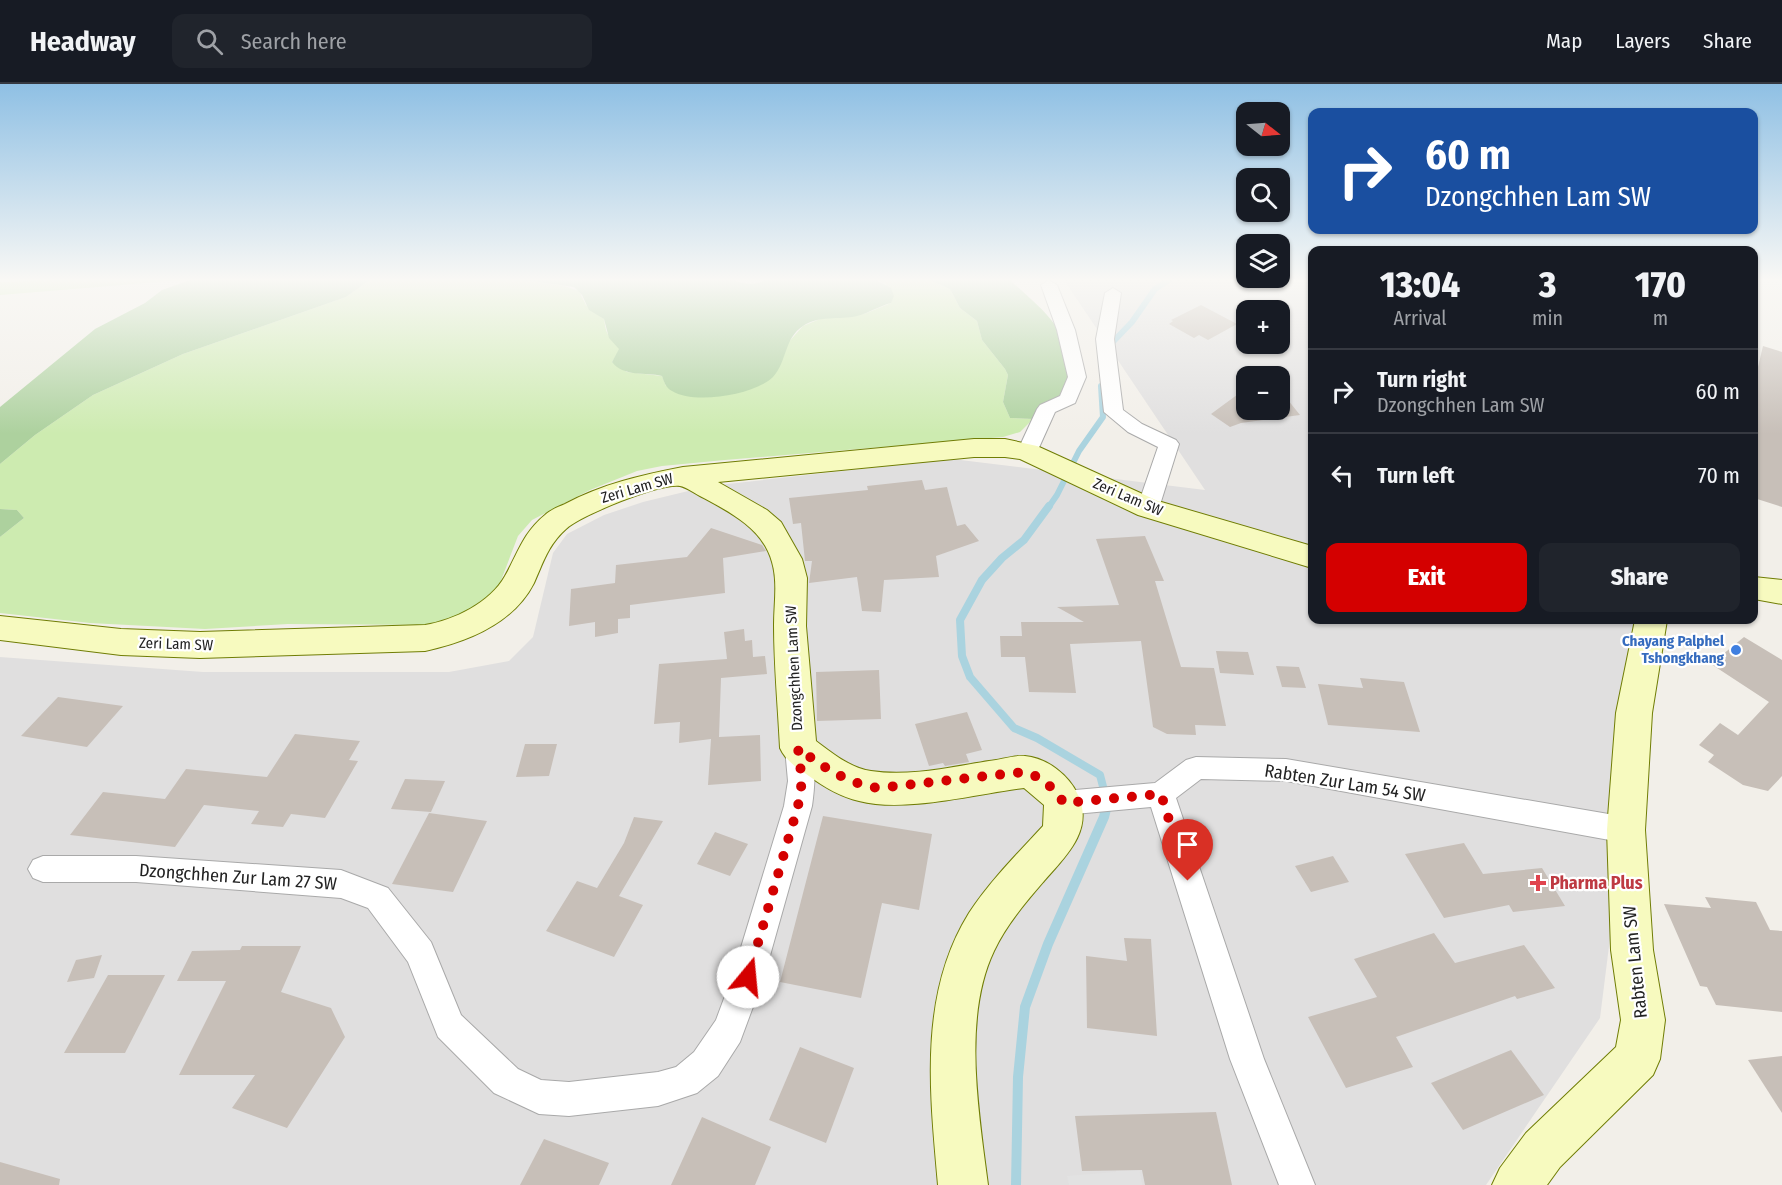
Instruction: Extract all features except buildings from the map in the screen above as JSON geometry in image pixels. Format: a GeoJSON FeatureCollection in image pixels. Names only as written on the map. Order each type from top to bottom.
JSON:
{"type":"FeatureCollection","features":[{"type":"Feature","properties":{"kind":"street"},"geometry":{"type":"LineString","coordinates":[[1027,452],[1047,409],[1068,399],[1077,377],[1066,331]]}},
{"type":"Feature","properties":{"kind":"street"},"geometry":{"type":"LineString","coordinates":[[1106,331],[1105,339],[1114,412],[1135,428],[1169,444],[1148,507]]}},
{"type":"Feature","properties":{"kind":"street","name":"Zeri Lam SW"},"geometry":{"type":"LineString","coordinates":[[0,628],[121,642],[200,645],[424,639],[464,628],[498,606],[518,583],[534,545],[555,521],[597,499],[640,485],[683,476],[974,448],[1005,448],[1027,452],[1148,507],[1308,556]]}},
{"type":"Feature","properties":{"kind":"street","name":"Dzongchhen Lam SW"},"geometry":{"type":"LineString","coordinates":[[683,476],[757,517],[770,529],[787,559],[791,578],[790,626],[798,748],[823,766],[859,785],[878,788],[915,786],[1024,772],[1037,776],[1079,802]]}},
{"type":"Feature","properties":{"kind":"street"},"geometry":{"type":"LineString","coordinates":[[1758,589],[1782,592]]}},
{"type":"Feature","properties":{"kind":"street","name":"Rabten Lam SW"},"geometry":{"type":"LineString","coordinates":[[1517,1185],[1543,1150],[1637,1059],[1643,1020],[1632,950],[1626,830],[1634,713],[1651,624]]}},
{"type":"Feature","properties":{"kind":"street","name":"Dzongchhen Zur Lam 27 SW"},"geometry":{"type":"LineString","coordinates":[[43,869],[136,869],[341,884],[378,898],[420,954],[449,1026],[506,1081],[539,1096],[569,1099],[658,1089],[685,1081],[692,1076],[706,1064],[728,1030],[748,977],[798,806],[802,781],[798,748]]}},
{"type":"Feature","properties":{"kind":"street","name":"Rabten Zur Lam 54 SW"},"geometry":{"type":"LineString","coordinates":[[1148,795],[1196,768],[1286,770],[1626,830]]}},
{"type":"Feature","properties":{"kind":"street"},"geometry":{"type":"LineString","coordinates":[[963,1185],[954,1054],[956,1017],[962,982],[976,942],[998,907],[1058,838],[1065,826],[1066,814],[1079,802],[1148,795],[1297,1185]]}},
{"type":"Feature","properties":{"kind":"shaded area"},"geometry":{"type":"Polygon","coordinates":[[[1098,331],[1236,331],[1236,354],[1290,354],[1290,331],[1308,331],[1308,624],[1649,624],[1600,1018],[1486,1185],[0,1185],[0,657],[203,672],[449,672],[509,661],[533,637],[553,553],[567,534],[604,515],[643,502],[709,486],[952,459],[1205,490],[1098,331]]]}},
{"type":"Feature","properties":{"kind":"shaded area"},"geometry":{"type":"Polygon","coordinates":[[[1114,1154],[1137,1154],[1142,1185],[1069,1185],[1067,1176],[1116,1172],[1114,1154]]]}},
{"type":"Feature","properties":{"kind":"green space"},"geometry":{"type":"Polygon","coordinates":[[[92,331],[248,331],[183,354],[93,395],[35,435],[0,464],[0,407],[92,331]]]}},
{"type":"Feature","properties":{"kind":"green space"},"geometry":{"type":"Polygon","coordinates":[[[248,331],[607,331],[620,349],[612,362],[627,372],[662,376],[666,386],[778,369],[786,345],[798,331],[980,331],[982,340],[1008,375],[1003,402],[1010,418],[1033,419],[1020,432],[1003,437],[725,460],[662,466],[637,471],[590,490],[532,520],[518,536],[500,583],[491,594],[461,615],[426,625],[288,624],[205,629],[90,623],[0,613],[0,537],[24,518],[17,510],[0,509],[0,464],[35,435],[93,395],[183,354],[248,331]]]}},
{"type":"Feature","properties":{"kind":"green space"},"geometry":{"type":"Polygon","coordinates":[[[607,331],[797,331],[773,377],[753,389],[709,397],[682,395],[670,390],[662,376],[622,370],[612,362],[619,349],[609,338],[607,331]]]}},
{"type":"Feature","properties":{"kind":"green space"},"geometry":{"type":"Polygon","coordinates":[[[980,331],[1059,331],[1068,353],[1068,389],[1033,419],[1010,418],[1003,402],[1008,375],[982,340],[980,331]]]}},
{"type":"Feature","properties":{"kind":"green space"},"geometry":{"type":"Polygon","coordinates":[[[0,509],[17,510],[24,518],[0,537],[0,509]]]}},
{"type":"Feature","properties":{"kind":"waterway"},"geometry":{"type":"LineString","coordinates":[[1108,347],[1123,331]]}},
{"type":"Feature","properties":{"kind":"waterway"},"geometry":{"type":"LineString","coordinates":[[1048,508],[1079,451],[1103,417],[1101,386]]}},
{"type":"Feature","properties":{"kind":"waterway"},"geometry":{"type":"LineString","coordinates":[[1049,506],[1024,540],[1002,558],[982,580],[960,620],[962,656],[970,677],[1014,728],[1037,738],[1100,775],[1107,802]]}},
{"type":"Feature","properties":{"kind":"waterway"},"geometry":{"type":"LineString","coordinates":[[1016,1185],[1018,1077],[1025,1007],[1048,944],[1104,817],[1108,801]]}},
{"type":"Feature","properties":{"kind":"place","name":"Chayang Palphel Tshongkhang"},"geometry":{"type":"Point","coordinates":[1736,650]}},
{"type":"Feature","properties":{"kind":"place","name":"Pharma Plus"},"geometry":{"type":"Point","coordinates":[1538,883]}},
{"type":"Feature","properties":{"kind":"route"},"geometry":{"type":"LineString","coordinates":[[748,977],[798,806],[802,781],[798,748],[842,778],[859,785],[878,788],[915,786],[1024,772],[1048,783],[1064,803],[1161,794],[1188,881]]}}]}
